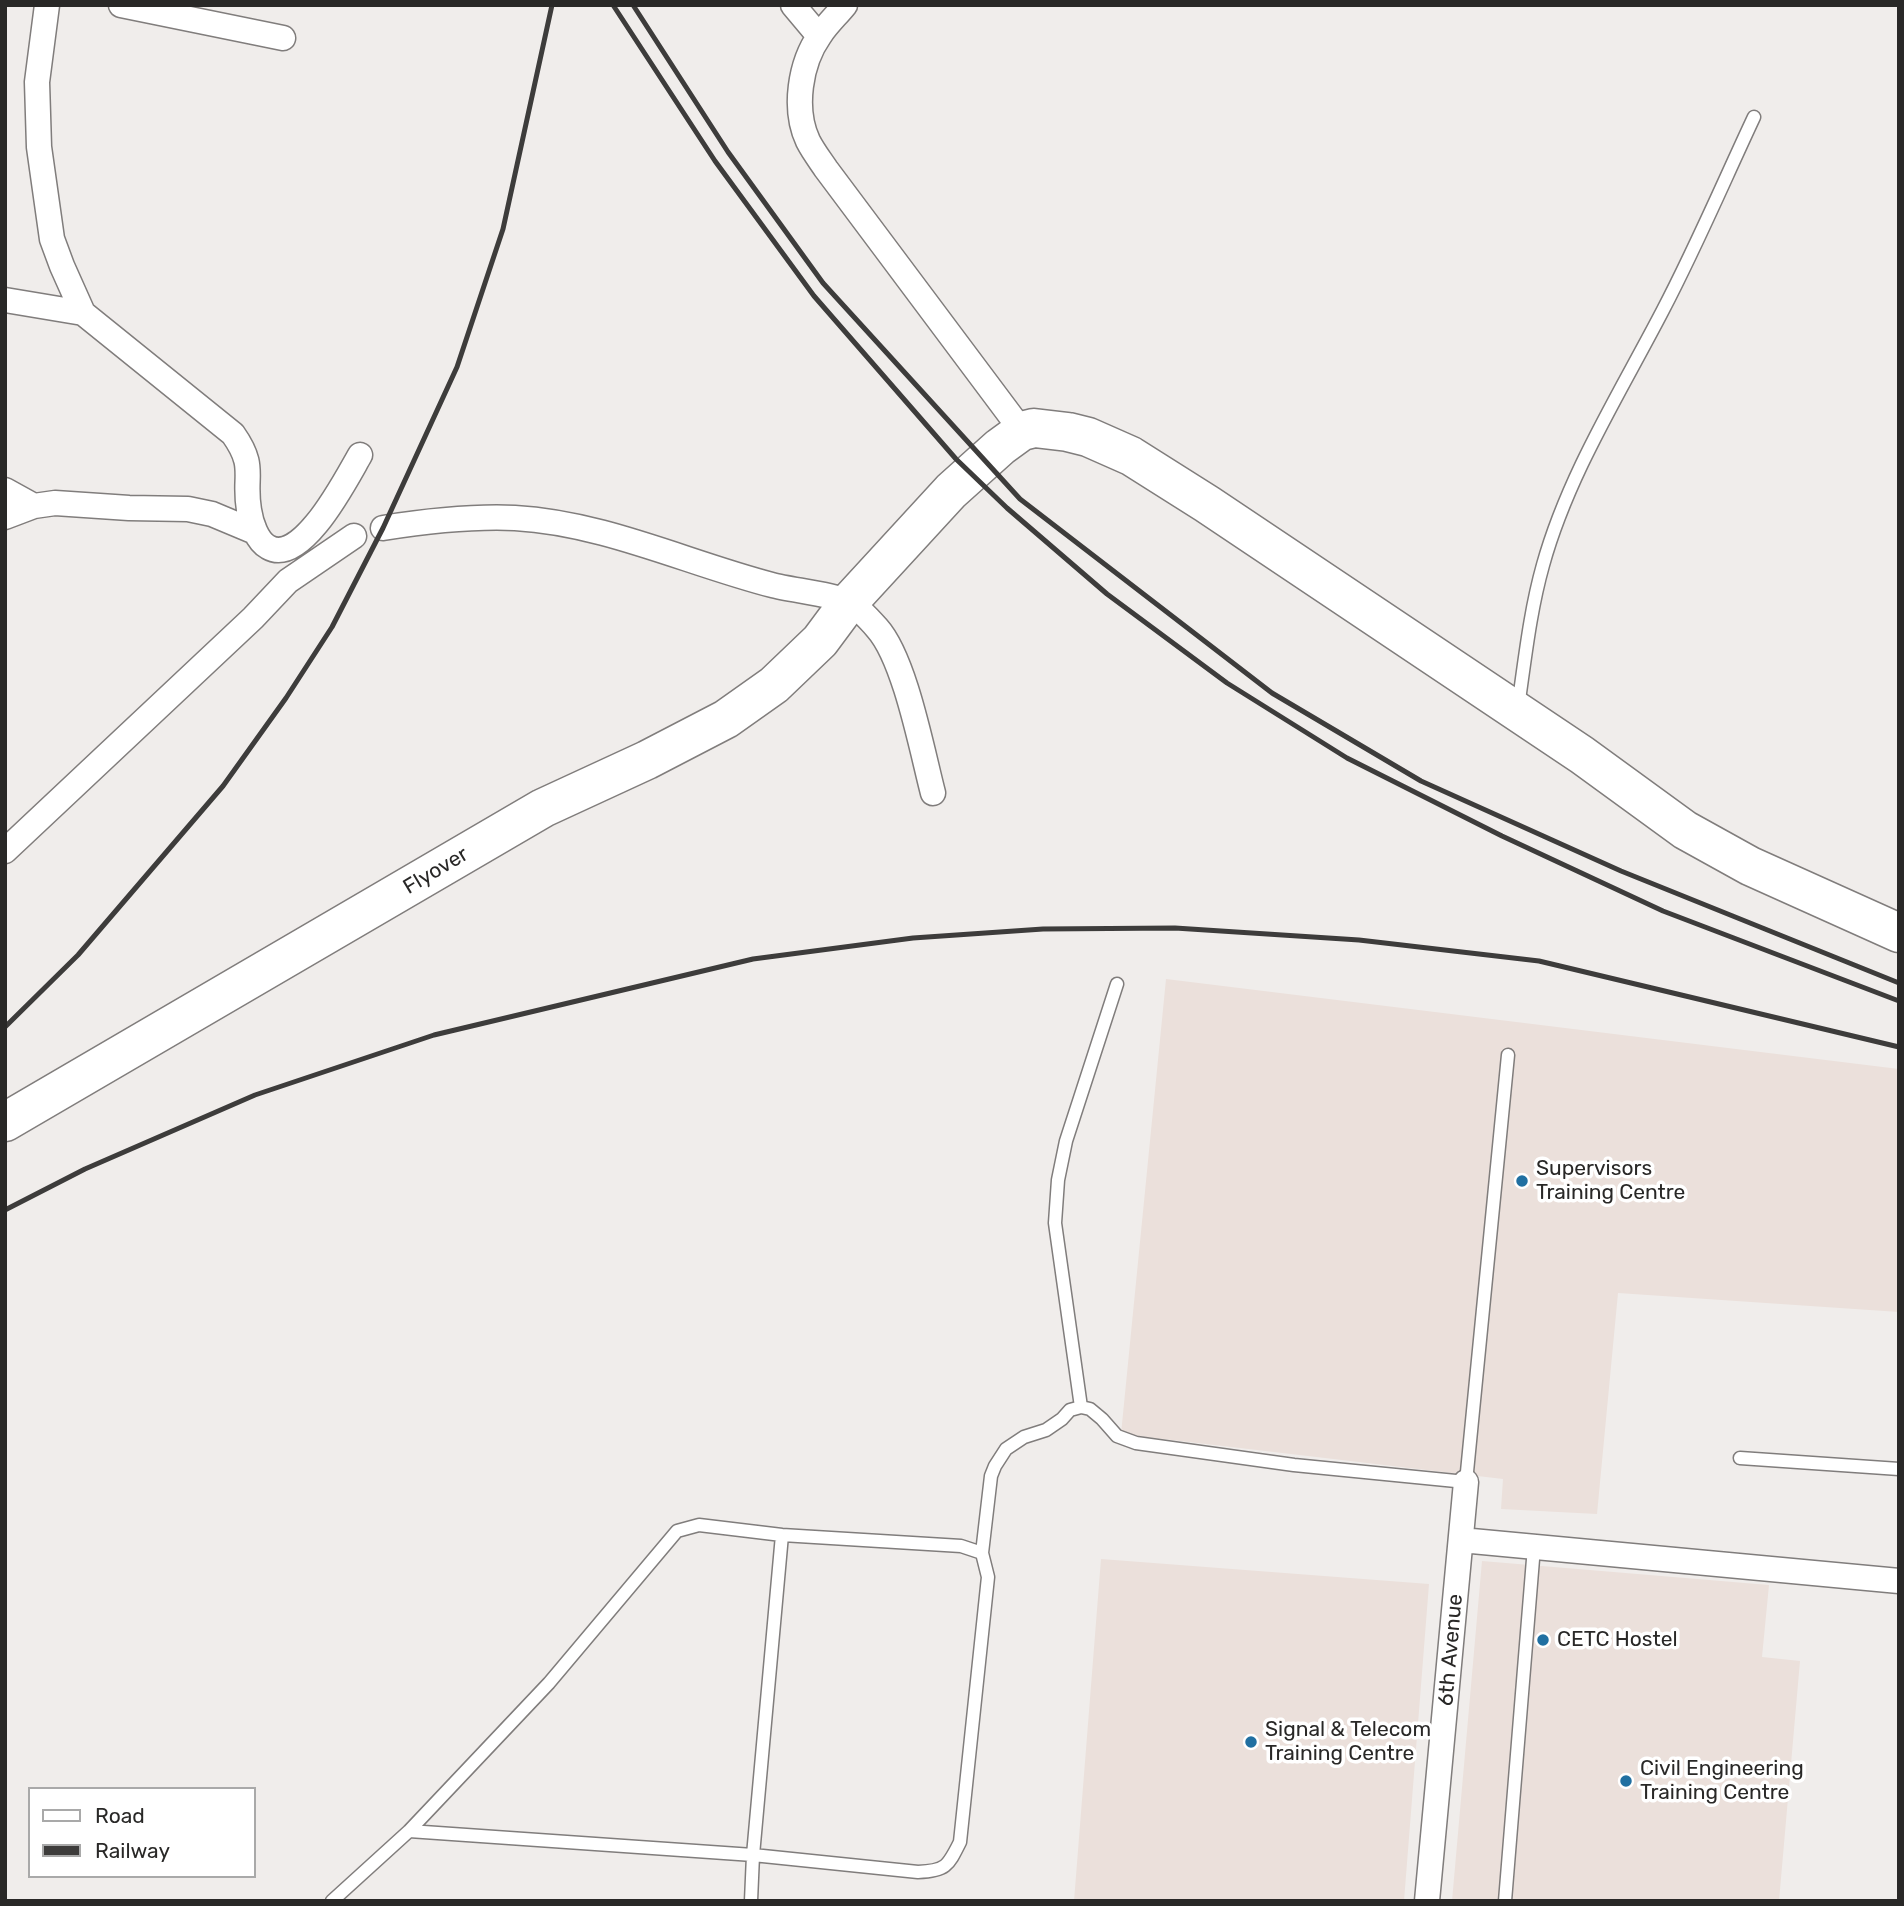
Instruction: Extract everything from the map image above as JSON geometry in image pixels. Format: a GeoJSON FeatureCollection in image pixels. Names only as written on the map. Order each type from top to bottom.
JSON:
{"type":"FeatureCollection","features":[{"type":"Feature","properties":{"kind":"main road"},"geometry":{"type":"LineString","coordinates":[[1022,431],[1049,428],[1068,432],[1098,441],[1131,456],[1517,711],[1685,830],[1804,892],[1899,933]]}},
{"type":"Feature","properties":{"kind":"main road","name":"Flyover"},"geometry":{"type":"LineString","coordinates":[[5,1122],[543,808],[647,760],[726,719],[774,685],[802,659],[820,641],[849,602],[951,491],[1022,431]]}},
{"type":"Feature","properties":{"kind":"street"},"geometry":{"type":"LineString","coordinates":[[47,5],[37,82],[38,147],[52,239],[83,313],[233,434],[243,448],[249,467],[249,509],[255,531],[264,545],[271,550],[282,550],[297,544],[327,511],[360,455]]}},
{"type":"Feature","properties":{"kind":"street"},"geometry":{"type":"LineString","coordinates":[[121,5],[284,38]]}},
{"type":"Feature","properties":{"kind":"street"},"geometry":{"type":"LineString","coordinates":[[793,5],[819,36]]}},
{"type":"Feature","properties":{"kind":"street"},"geometry":{"type":"LineString","coordinates":[[845,5],[819,36],[806,66],[800,111],[807,139],[834,180],[1022,431]]}},
{"type":"Feature","properties":{"kind":"street"},"geometry":{"type":"LineString","coordinates":[[5,300],[83,313]]}},
{"type":"Feature","properties":{"kind":"street"},"geometry":{"type":"LineString","coordinates":[[5,490],[34,506]]}},
{"type":"Feature","properties":{"kind":"street"},"geometry":{"type":"LineString","coordinates":[[5,517],[34,506],[55,503],[129,509],[188,509],[212,514],[255,531]]}},
{"type":"Feature","properties":{"kind":"street"},"geometry":{"type":"LineString","coordinates":[[383,528],[426,521],[482,518],[517,518],[553,523],[588,529],[772,585],[849,602],[889,643],[900,671],[933,793]]}},
{"type":"Feature","properties":{"kind":"street"},"geometry":{"type":"LineString","coordinates":[[5,851],[253,618],[288,581],[354,536]]}},
{"type":"Feature","properties":{"kind":"street","name":"6th Avenue"},"geometry":{"type":"LineString","coordinates":[[1427,1901],[1466,1482]]}},
{"type":"Feature","properties":{"kind":"street"},"geometry":{"type":"LineString","coordinates":[[1461,1540],[1899,1581]]}},
{"type":"Feature","properties":{"kind":"lane"},"geometry":{"type":"LineString","coordinates":[[1517,711],[1532,610],[1556,526],[1610,409],[1682,274],[1754,117]]}},
{"type":"Feature","properties":{"kind":"lane"},"geometry":{"type":"LineString","coordinates":[[1081,1407],[1055,1223],[1058,1180],[1066,1141],[1117,984]]}},
{"type":"Feature","properties":{"kind":"lane"},"geometry":{"type":"LineString","coordinates":[[409,1831],[753,1855],[918,1872],[937,1871],[949,1864],[960,1842],[988,1577],[982,1553],[991,1476],[1006,1449],[1024,1437],[1046,1430],[1070,1410],[1081,1407],[1090,1409],[1117,1436],[1136,1443],[1294,1465],[1466,1482],[1508,1055]]}},
{"type":"Feature","properties":{"kind":"lane"},"geometry":{"type":"LineString","coordinates":[[1740,1458],[1899,1469]]}},
{"type":"Feature","properties":{"kind":"lane"},"geometry":{"type":"LineString","coordinates":[[332,1901],[409,1831],[549,1683],[677,1531],[699,1525],[782,1535],[961,1546],[982,1553]]}},
{"type":"Feature","properties":{"kind":"lane"},"geometry":{"type":"LineString","coordinates":[[751,1901],[782,1535]]}},
{"type":"Feature","properties":{"kind":"lane"},"geometry":{"type":"LineString","coordinates":[[1505,1901],[1534,1546]]}},
{"type":"Feature","properties":{"kind":"shaded area","name":"Supervisors Training Centre"},"geometry":{"type":"Polygon","coordinates":[[[1166,979],[1899,1069],[1899,1312],[1618,1293],[1597,1514],[1501,1509],[1503,1479],[1121,1434],[1166,979]]]}},
{"type":"Feature","properties":{"kind":"shaded area","name":"Signal & Telecom Training Centre"},"geometry":{"type":"Polygon","coordinates":[[[1101,1559],[1429,1584],[1404,1901],[1074,1901],[1101,1559]]]}},
{"type":"Feature","properties":{"kind":"shaded area","name":"Civil Engineering Training Centre"},"geometry":{"type":"Polygon","coordinates":[[[1482,1561],[1769,1585],[1762,1657],[1800,1661],[1779,1901],[1452,1901],[1482,1561]]]}},
{"type":"Feature","properties":{"kind":"railway"},"geometry":{"type":"LineString","coordinates":[[5,1027],[78,955],[223,786],[286,698],[332,627],[383,528],[457,367],[503,229],[552,5]]}},
{"type":"Feature","properties":{"kind":"railway"},"geometry":{"type":"LineString","coordinates":[[613,5],[715,161],[814,296],[956,459],[1007,508],[1107,594],[1227,683],[1347,758],[1502,836],[1663,911],[1899,1001]]}},
{"type":"Feature","properties":{"kind":"railway"},"geometry":{"type":"LineString","coordinates":[[633,5],[728,152],[823,283],[1020,499],[1272,693],[1421,781],[1621,871],[1899,983]]}},
{"type":"Feature","properties":{"kind":"railway"},"geometry":{"type":"LineString","coordinates":[[5,1210],[85,1169],[255,1095],[434,1035],[753,959],[913,938],[1043,929],[1175,928],[1359,940],[1539,961],[1899,1047]]}},
{"type":"Feature","properties":{"kind":"place","name":"Supervisors Training Centre"},"geometry":{"type":"Point","coordinates":[1522,1181]}},
{"type":"Feature","properties":{"kind":"place","name":"CETC Hostel"},"geometry":{"type":"Point","coordinates":[1543,1640]}},
{"type":"Feature","properties":{"kind":"place","name":"Signal & Telecom Training Centre"},"geometry":{"type":"Point","coordinates":[1251,1742]}},
{"type":"Feature","properties":{"kind":"place","name":"Civil Engineering Training Centre"},"geometry":{"type":"Point","coordinates":[1626,1781]}}]}
